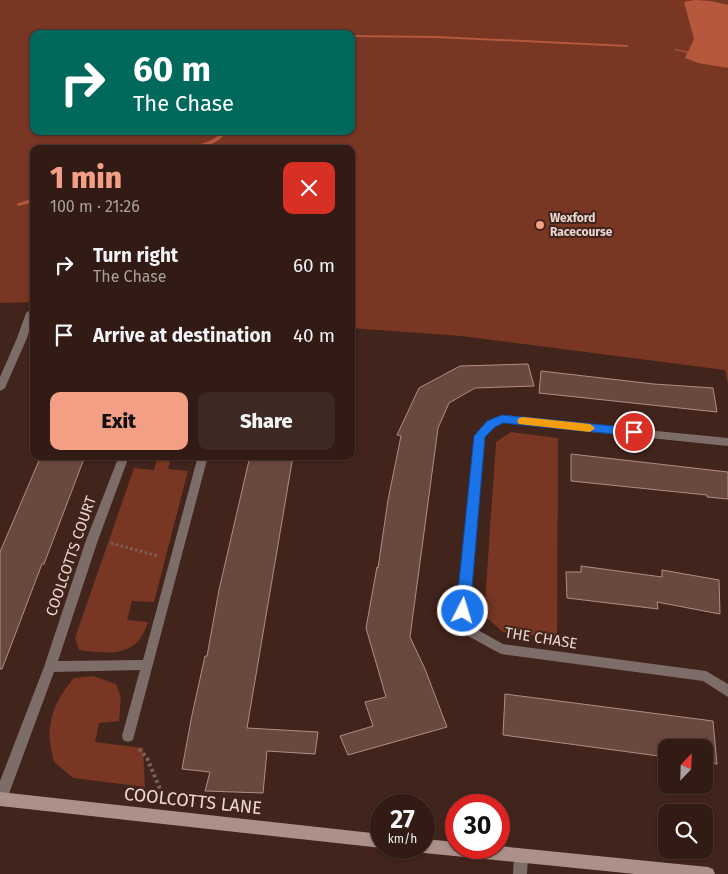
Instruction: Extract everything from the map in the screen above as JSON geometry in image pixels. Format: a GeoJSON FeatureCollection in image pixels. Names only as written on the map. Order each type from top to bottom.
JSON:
{"type":"FeatureCollection","features":[{"type":"Feature","properties":{"kind":"street"},"geometry":{"type":"LineString","coordinates":[[0,388],[22,338],[30,313]]}},
{"type":"Feature","properties":{"kind":"street","name":"THE CHASE"},"geometry":{"type":"LineString","coordinates":[[728,442],[502,419],[491,424],[480,436],[463,611],[472,632],[500,649],[706,676],[728,690]]}},
{"type":"Feature","properties":{"kind":"street","name":"COOLCOTTS COURT"},"geometry":{"type":"LineString","coordinates":[[0,799],[50,667],[91,542],[122,460]]}},
{"type":"Feature","properties":{"kind":"street"},"geometry":{"type":"LineString","coordinates":[[128,736],[202,460]]}},
{"type":"Feature","properties":{"kind":"street"},"geometry":{"type":"LineString","coordinates":[[50,667],[148,665]]}},
{"type":"Feature","properties":{"kind":"street","name":"COOLCOTTS LANE"},"geometry":{"type":"LineString","coordinates":[[0,799],[370,841]]}},
{"type":"Feature","properties":{"kind":"street"},"geometry":{"type":"LineString","coordinates":[[435,847],[708,874]]}},
{"type":"Feature","properties":{"kind":"street"},"geometry":{"type":"LineString","coordinates":[[520,874],[521,857]]}},
{"type":"Feature","properties":{"kind":"path"},"geometry":{"type":"LineString","coordinates":[[91,542],[119,544],[155,556],[177,557]]}},
{"type":"Feature","properties":{"kind":"path"},"geometry":{"type":"LineString","coordinates":[[128,736],[147,758],[171,818]]}},
{"type":"Feature","properties":{"kind":"shaded area","name":"Wexford Racecourse"},"geometry":{"type":"Polygon","coordinates":[[[0,0],[728,0],[728,384],[725,370],[461,336],[355,328],[355,145],[30,145],[30,302],[0,303],[0,0]]]}},
{"type":"Feature","properties":{"kind":"shaded area"},"geometry":{"type":"Polygon","coordinates":[[[694,0],[728,5],[728,68],[698,63],[685,58],[694,39],[684,2],[694,0]]]}},
{"type":"Feature","properties":{"kind":"shaded area"},"geometry":{"type":"Polygon","coordinates":[[[511,432],[558,438],[557,638],[503,632],[486,617],[485,602],[496,442],[511,432]]]}},
{"type":"Feature","properties":{"kind":"shaded area"},"geometry":{"type":"Polygon","coordinates":[[[157,460],[171,460],[168,469],[188,471],[154,602],[132,601],[127,620],[148,622],[143,634],[130,648],[121,651],[79,650],[75,638],[134,468],[154,470],[157,460]]]}},
{"type":"Feature","properties":{"kind":"shaded area"},"geometry":{"type":"Polygon","coordinates":[[[93,676],[116,684],[121,697],[119,721],[99,723],[95,742],[143,748],[145,787],[73,778],[54,762],[50,745],[50,731],[55,707],[74,678],[93,676]]]}},
{"type":"Feature","properties":{"kind":"building"},"geometry":{"type":"Polygon","coordinates":[[[528,364],[534,386],[475,388],[449,403],[438,428],[410,637],[425,669],[447,727],[348,755],[340,736],[373,726],[365,702],[386,697],[366,628],[401,436],[397,435],[419,388],[460,366],[528,364]]]}},
{"type":"Feature","properties":{"kind":"building"},"geometry":{"type":"Polygon","coordinates":[[[541,371],[654,384],[713,388],[717,412],[539,393],[541,371]]]}},
{"type":"Feature","properties":{"kind":"building"},"geometry":{"type":"Polygon","coordinates":[[[571,454],[728,472],[728,499],[707,497],[707,495],[571,481],[571,454]]]}},
{"type":"Feature","properties":{"kind":"building"},"geometry":{"type":"Polygon","coordinates":[[[39,460],[83,460],[2,669],[0,669],[0,552],[39,460]]]}},
{"type":"Feature","properties":{"kind":"building"},"geometry":{"type":"Polygon","coordinates":[[[249,460],[292,460],[247,728],[318,732],[315,754],[267,751],[263,793],[205,791],[210,772],[182,769],[205,656],[207,656],[219,590],[249,460]]]}},
{"type":"Feature","properties":{"kind":"building"},"geometry":{"type":"Polygon","coordinates":[[[581,566],[662,577],[662,570],[719,580],[720,614],[657,602],[658,609],[567,598],[566,572],[581,572],[581,566]]]}},
{"type":"Feature","properties":{"kind":"building"},"geometry":{"type":"Polygon","coordinates":[[[505,694],[713,721],[717,764],[713,763],[713,739],[658,739],[658,756],[503,735],[505,694]]]}},
{"type":"Feature","properties":{"kind":"waterway"},"geometry":{"type":"LineString","coordinates":[[355,36],[437,37],[627,46]]}},
{"type":"Feature","properties":{"kind":"waterway"},"geometry":{"type":"LineString","coordinates":[[677,50],[688,52]]}},
{"type":"Feature","properties":{"kind":"waterway"},"geometry":{"type":"LineString","coordinates":[[205,145],[223,135]]}},
{"type":"Feature","properties":{"kind":"waterway"},"geometry":{"type":"LineString","coordinates":[[19,204],[30,201]]}},
{"type":"Feature","properties":{"kind":"slow traffic"},"geometry":{"type":"LineString","coordinates":[[523,421],[590,428]]}},
{"type":"Feature","properties":{"kind":"place","name":"Wexford Racecourse"},"geometry":{"type":"Point","coordinates":[540,225]}},
{"type":"Feature","properties":{"kind":"route"},"geometry":{"type":"LineString","coordinates":[[463,611],[480,436],[491,424],[502,419],[634,432]]}}]}
